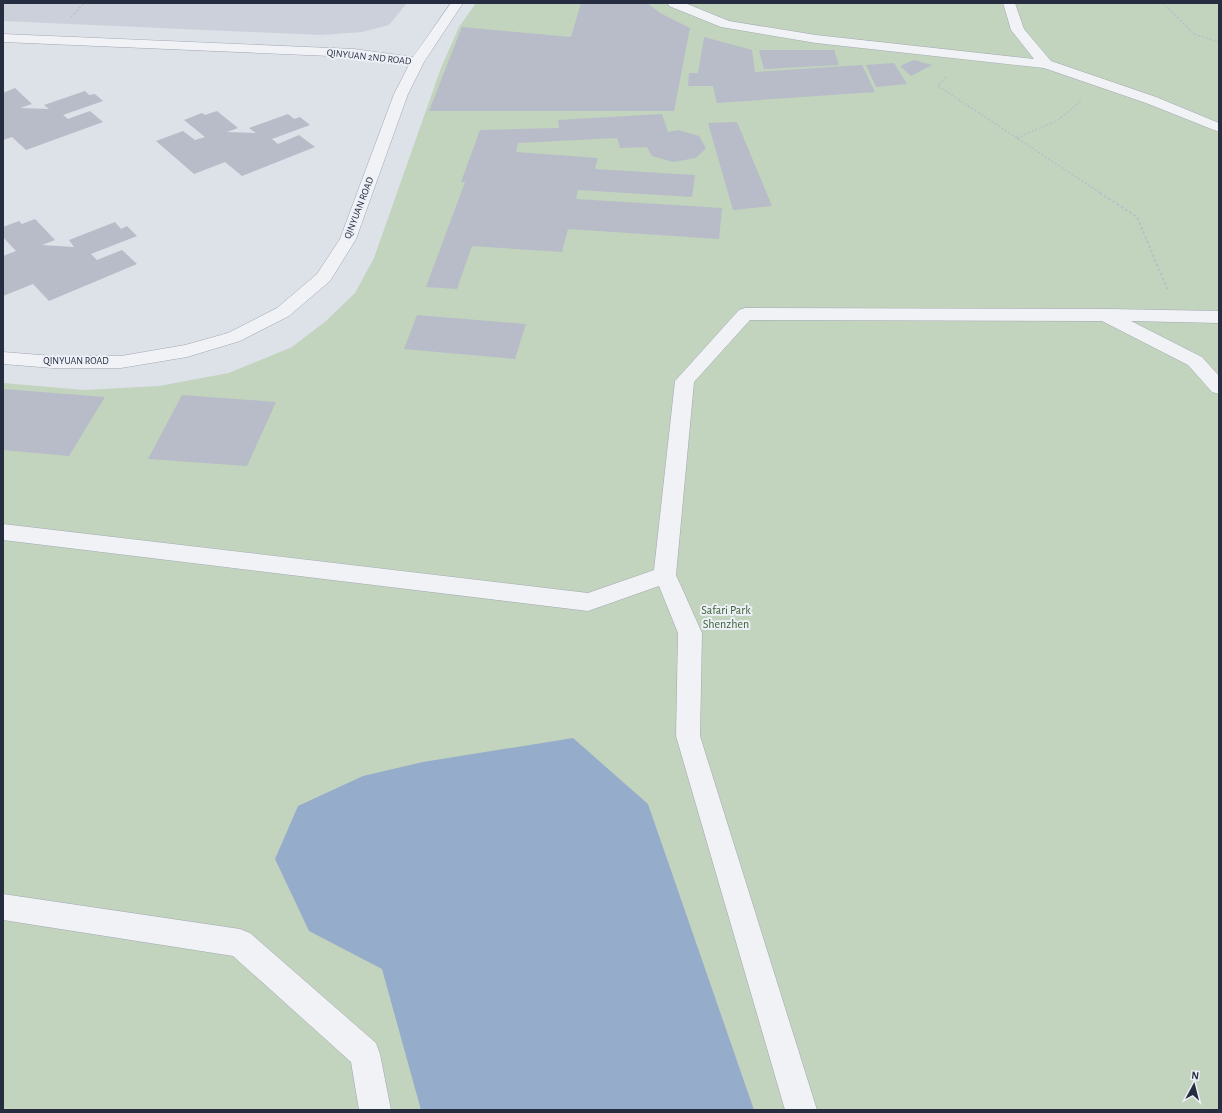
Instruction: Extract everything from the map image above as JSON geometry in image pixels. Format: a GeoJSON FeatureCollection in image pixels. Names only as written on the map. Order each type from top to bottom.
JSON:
{"type":"FeatureCollection","features":[{"type":"Feature","properties":{"kind":"street","name":"QINYUAN ROAD"},"geometry":{"type":"LineString","coordinates":[[3,358],[53,362],[121,362],[187,351],[234,337],[284,312],[324,277],[348,239],[401,94],[417,62],[457,3]]}},
{"type":"Feature","properties":{"kind":"street"},"geometry":{"type":"LineString","coordinates":[[674,3],[726,24],[816,39],[1046,64],[1151,100],[1219,128]]}},
{"type":"Feature","properties":{"kind":"street"},"geometry":{"type":"LineString","coordinates":[[1009,3],[1018,30],[1046,64]]}},
{"type":"Feature","properties":{"kind":"street","name":"QINYUAN 2ND ROAD"},"geometry":{"type":"LineString","coordinates":[[3,38],[354,53],[417,62]]}},
{"type":"Feature","properties":{"kind":"street","name":"QINYUAN 2ND ROAD"},"geometry":{"type":"LineString","coordinates":[[3,50],[347,65],[417,62]]}},
{"type":"Feature","properties":{"kind":"street"},"geometry":{"type":"LineString","coordinates":[[801,1110],[688,736],[690,633],[665,575],[685,381],[745,314],[1105,315],[1219,317]]}},
{"type":"Feature","properties":{"kind":"street"},"geometry":{"type":"LineString","coordinates":[[1105,315],[1195,362],[1219,388]]}},
{"type":"Feature","properties":{"kind":"street"},"geometry":{"type":"LineString","coordinates":[[3,532],[588,602],[665,575]]}},
{"type":"Feature","properties":{"kind":"street"},"geometry":{"type":"LineString","coordinates":[[3,907],[240,943],[365,1054],[375,1110]]}},
{"type":"Feature","properties":{"kind":"path"},"geometry":{"type":"LineString","coordinates":[[67,21],[84,3]]}},
{"type":"Feature","properties":{"kind":"path"},"geometry":{"type":"LineString","coordinates":[[1163,3],[1194,34],[1219,42]]}},
{"type":"Feature","properties":{"kind":"path"},"geometry":{"type":"LineString","coordinates":[[966,56],[938,86],[1137,217],[1179,317]]}},
{"type":"Feature","properties":{"kind":"path"},"geometry":{"type":"LineString","coordinates":[[1017,138],[1058,120]]}},
{"type":"Feature","properties":{"kind":"shaded area"},"geometry":{"type":"Polygon","coordinates":[[[3,3],[407,3],[389,25],[362,32],[321,35],[3,21],[3,3]]]}},
{"type":"Feature","properties":{"kind":"green space","name":"Safari Park Shenzhen"},"geometry":{"type":"Polygon","coordinates":[[[476,3],[1219,3],[1219,1110],[3,1110],[3,383],[84,390],[159,386],[229,373],[292,347],[326,321],[355,293],[374,258],[441,68],[459,27],[476,3]]]}},
{"type":"Feature","properties":{"kind":"water"},"geometry":{"type":"Polygon","coordinates":[[[573,738],[648,804],[754,1110],[421,1110],[382,969],[309,931],[275,859],[298,806],[363,776],[423,762],[573,738]]]}},
{"type":"Feature","properties":{"kind":"building"},"geometry":{"type":"Polygon","coordinates":[[[581,3],[647,3],[660,13],[690,28],[674,111],[429,111],[462,27],[571,37],[581,3]]]}},
{"type":"Feature","properties":{"kind":"building"},"geometry":{"type":"Polygon","coordinates":[[[704,37],[752,50],[755,72],[862,65],[875,92],[717,103],[713,86],[688,86],[689,73],[698,73],[704,37]]]}},
{"type":"Feature","properties":{"kind":"building"},"geometry":{"type":"Polygon","coordinates":[[[759,50],[834,50],[839,65],[764,69],[759,50]]]}},
{"type":"Feature","properties":{"kind":"building"},"geometry":{"type":"Polygon","coordinates":[[[914,60],[932,65],[911,76],[900,66],[914,60]]]}},
{"type":"Feature","properties":{"kind":"building"},"geometry":{"type":"Polygon","coordinates":[[[894,63],[907,84],[876,87],[866,65],[894,63]]]}},
{"type":"Feature","properties":{"kind":"building"},"geometry":{"type":"Polygon","coordinates":[[[15,88],[32,104],[20,108],[49,109],[44,105],[85,91],[89,95],[95,94],[103,101],[63,115],[68,119],[90,111],[103,122],[26,150],[12,137],[3,140],[3,93],[15,88]]]}},
{"type":"Feature","properties":{"kind":"building"},"geometry":{"type":"Polygon","coordinates":[[[217,111],[238,128],[227,132],[256,133],[249,128],[288,114],[294,119],[300,117],[310,125],[272,139],[278,144],[299,135],[315,147],[242,176],[225,162],[194,174],[156,141],[183,131],[195,140],[205,137],[184,120],[202,113],[205,115],[217,111]]]}},
{"type":"Feature","properties":{"kind":"building"},"geometry":{"type":"Polygon","coordinates":[[[662,114],[668,132],[678,130],[699,136],[706,148],[696,158],[673,162],[652,156],[647,147],[620,148],[617,138],[518,143],[516,152],[598,158],[595,169],[695,175],[692,197],[578,190],[576,199],[722,208],[719,239],[568,229],[562,252],[472,246],[457,289],[426,287],[465,182],[461,182],[480,130],[559,128],[558,120],[662,114]]]}},
{"type":"Feature","properties":{"kind":"building"},"geometry":{"type":"Polygon","coordinates":[[[737,122],[772,206],[733,210],[708,123],[737,122]]]}},
{"type":"Feature","properties":{"kind":"building"},"geometry":{"type":"Polygon","coordinates":[[[35,219],[55,240],[42,245],[74,247],[69,240],[115,222],[121,229],[127,226],[137,236],[91,254],[97,260],[122,250],[137,264],[49,301],[33,284],[3,296],[3,256],[16,251],[3,237],[3,227],[19,221],[22,224],[35,219]]]}},
{"type":"Feature","properties":{"kind":"building"},"geometry":{"type":"Polygon","coordinates":[[[417,315],[526,324],[515,359],[404,349],[417,315]]]}},
{"type":"Feature","properties":{"kind":"building"},"geometry":{"type":"Polygon","coordinates":[[[3,389],[105,397],[69,456],[3,450],[3,389]]]}},
{"type":"Feature","properties":{"kind":"building"},"geometry":{"type":"Polygon","coordinates":[[[182,395],[276,402],[247,466],[148,459],[182,395]]]}}]}
